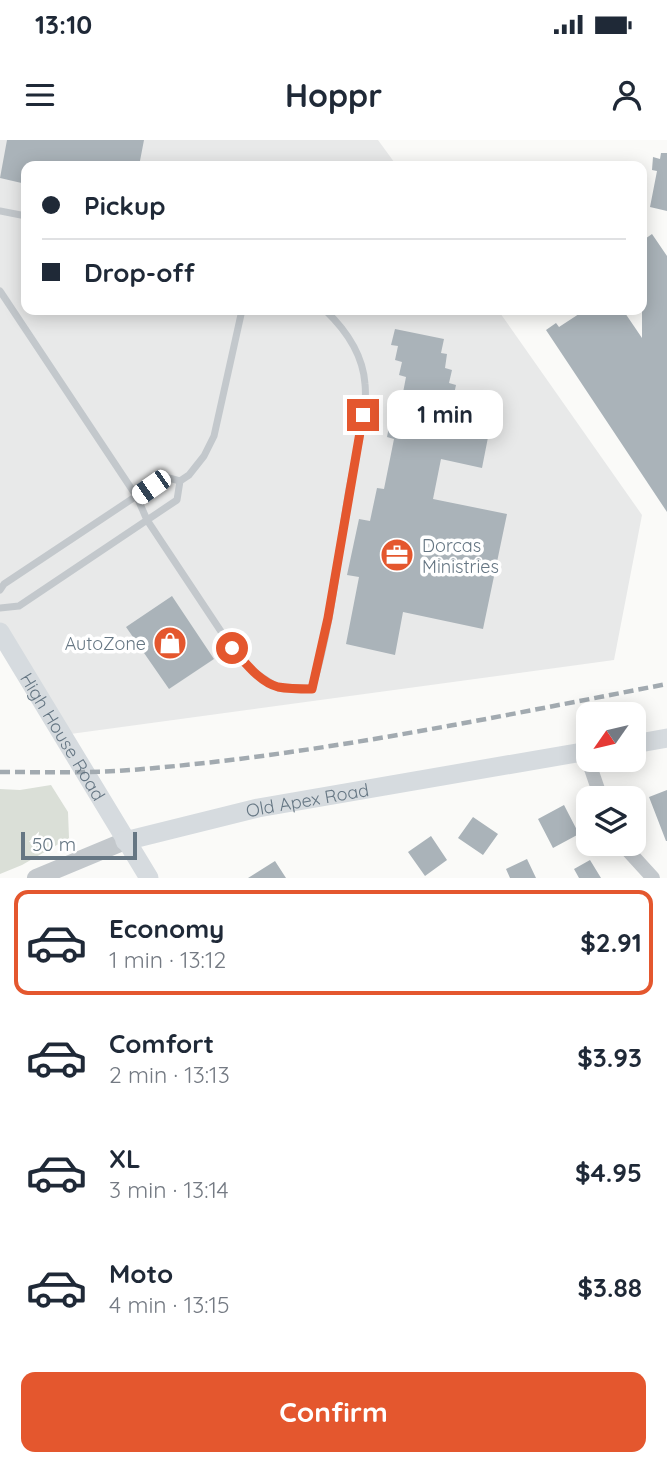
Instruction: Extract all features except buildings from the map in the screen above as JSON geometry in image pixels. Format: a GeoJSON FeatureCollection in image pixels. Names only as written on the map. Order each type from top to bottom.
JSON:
{"type":"FeatureCollection","features":[{"type":"Feature","properties":{"kind":"main road","name":"High House Road"},"geometry":{"type":"LineString","coordinates":[[0,632],[149,878]]}},
{"type":"Feature","properties":{"kind":"main road"},"geometry":{"type":"LineString","coordinates":[[646,742],[667,738]]}},
{"type":"Feature","properties":{"kind":"main road","name":"Old Apex Road"},"geometry":{"type":"LineString","coordinates":[[125,841],[258,808],[576,757]]}},
{"type":"Feature","properties":{"kind":"street","name":"Old Apex Road"},"geometry":{"type":"LineString","coordinates":[[36,878],[125,841]]}},
{"type":"Feature","properties":{"kind":"street"},"geometry":{"type":"LineString","coordinates":[[633,856],[653,878]]}},
{"type":"Feature","properties":{"kind":"lane"},"geometry":{"type":"LineString","coordinates":[[0,211],[21,215]]}},
{"type":"Feature","properties":{"kind":"lane"},"geometry":{"type":"LineString","coordinates":[[0,291],[137,497],[147,520],[232,648],[254,672],[277,687],[312,689],[336,574],[363,415],[365,383],[356,351],[340,325],[330,315]]}},
{"type":"Feature","properties":{"kind":"lane"},"geometry":{"type":"LineString","coordinates":[[0,608],[19,606],[177,500],[180,481],[189,475],[204,456],[214,436],[241,315]]}},
{"type":"Feature","properties":{"kind":"lane"},"geometry":{"type":"LineString","coordinates":[[0,590],[4,584],[165,477],[180,481]]}},
{"type":"Feature","properties":{"kind":"shaded area"},"geometry":{"type":"Polygon","coordinates":[[[0,140],[378,140],[393,161],[21,161],[21,315],[502,315],[642,515],[614,660],[63,735],[0,632],[0,140]]]}},
{"type":"Feature","properties":{"kind":"shaded area"},"geometry":{"type":"Polygon","coordinates":[[[51,785],[68,812],[69,838],[22,865],[0,874],[0,789],[20,790],[51,785]]]}},
{"type":"Feature","properties":{"kind":"railway"},"geometry":{"type":"LineString","coordinates":[[0,772],[117,771],[255,757],[393,736],[667,684]]}},
{"type":"Feature","properties":{"kind":"place","name":"Dorcas Ministries"},"geometry":{"type":"Point","coordinates":[397,555]}},
{"type":"Feature","properties":{"kind":"place","name":"AutoZone"},"geometry":{"type":"Point","coordinates":[170,643]}},
{"type":"Feature","properties":{"kind":"route"},"geometry":{"type":"LineString","coordinates":[[232,648],[254,672],[277,687],[312,689],[328,618],[363,415]]}}]}
